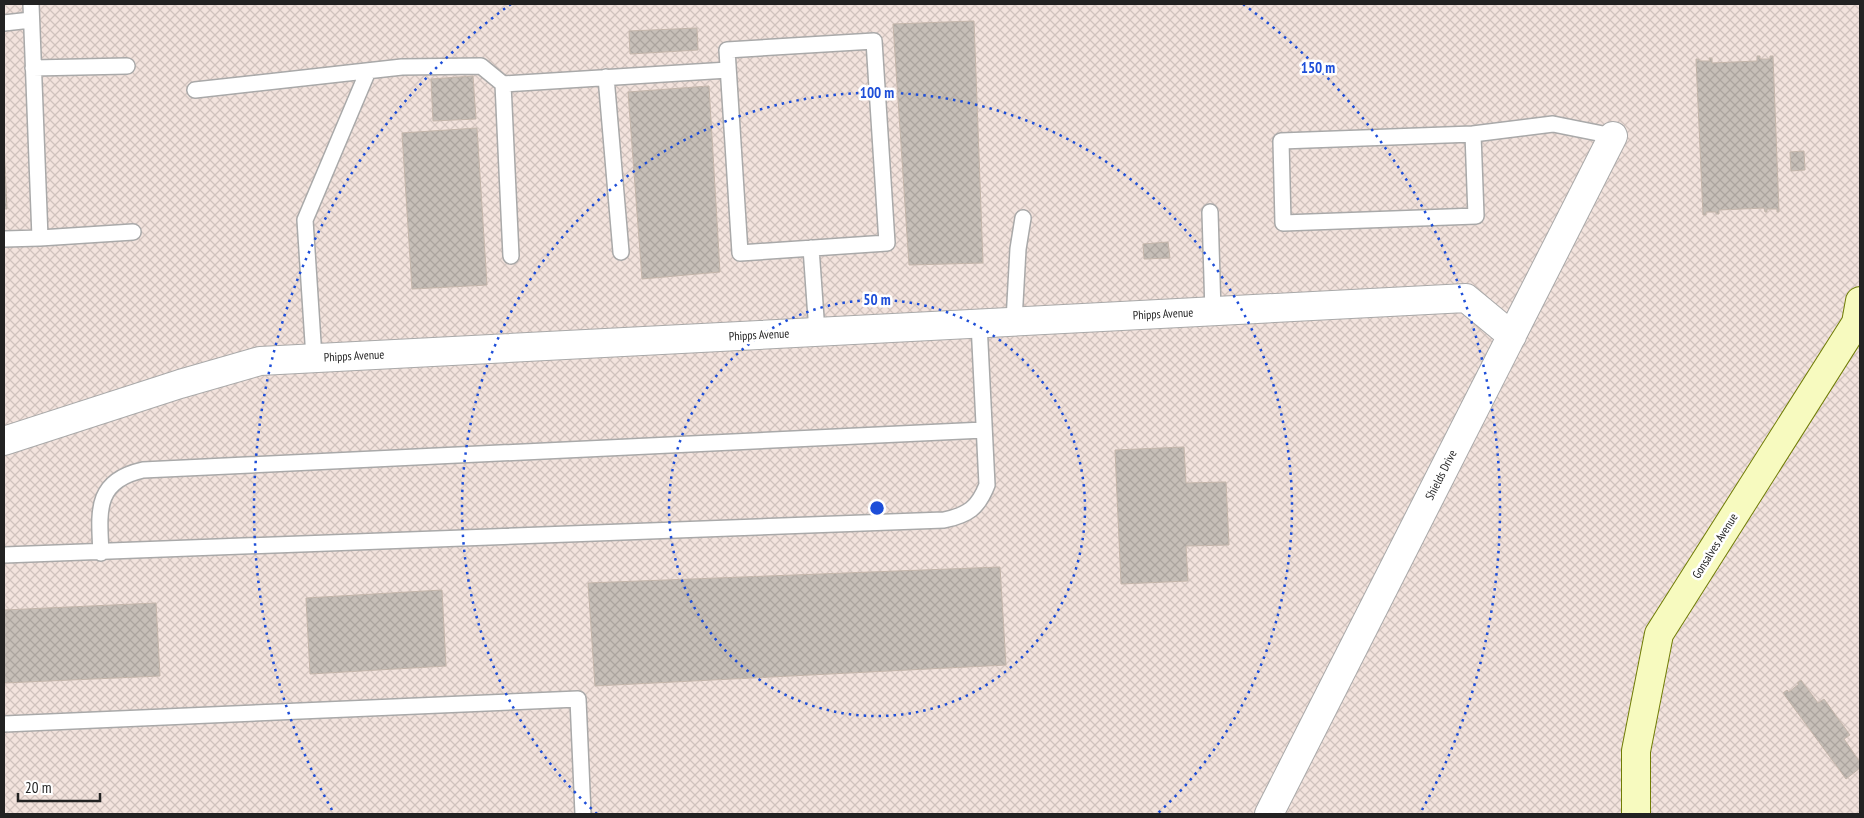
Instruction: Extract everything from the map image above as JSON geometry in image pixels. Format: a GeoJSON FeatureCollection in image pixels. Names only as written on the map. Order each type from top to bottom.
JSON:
{"type":"FeatureCollection","features":[{"type":"Feature","properties":{"kind":"street","name":"Shields Drive"},"geometry":{"type":"LineString","coordinates":[[1269,814],[1614,136]]}},
{"type":"Feature","properties":{"kind":"street","name":"Phipps Avenue"},"geometry":{"type":"LineString","coordinates":[[4,441],[180,384],[260,361],[1466,298],[1512,336]]}},
{"type":"Feature","properties":{"kind":"street","name":"Gonsalves Avenue"},"geometry":{"type":"LineString","coordinates":[[1636,814],[1636,751],[1660,634],[1856,323],[1860,301]]}},
{"type":"Feature","properties":{"kind":"lane"},"geometry":{"type":"LineString","coordinates":[[31,4],[40,238]]}},
{"type":"Feature","properties":{"kind":"lane"},"geometry":{"type":"LineString","coordinates":[[4,23],[31,20]]}},
{"type":"Feature","properties":{"kind":"lane"},"geometry":{"type":"LineString","coordinates":[[874,41],[887,243],[811,248],[740,253],[727,50],[874,41]]}},
{"type":"Feature","properties":{"kind":"lane"},"geometry":{"type":"LineString","coordinates":[[34,68],[127,66]]}},
{"type":"Feature","properties":{"kind":"lane"},"geometry":{"type":"LineString","coordinates":[[195,90],[402,67],[481,66],[503,84],[728,70]]}},
{"type":"Feature","properties":{"kind":"lane"},"geometry":{"type":"LineString","coordinates":[[314,358],[305,220],[368,71]]}},
{"type":"Feature","properties":{"kind":"lane"},"geometry":{"type":"LineString","coordinates":[[606,77],[621,252]]}},
{"type":"Feature","properties":{"kind":"lane"},"geometry":{"type":"LineString","coordinates":[[503,84],[511,256]]}},
{"type":"Feature","properties":{"kind":"lane"},"geometry":{"type":"LineString","coordinates":[[1473,134],[1476,216],[1283,222],[1280,140],[1473,134],[1552,124],[1614,136]]}},
{"type":"Feature","properties":{"kind":"lane"},"geometry":{"type":"LineString","coordinates":[[1210,212],[1213,312]]}},
{"type":"Feature","properties":{"kind":"lane"},"geometry":{"type":"LineString","coordinates":[[1014,322],[1018,249],[1023,218]]}},
{"type":"Feature","properties":{"kind":"lane"},"geometry":{"type":"LineString","coordinates":[[4,239],[134,232]]}},
{"type":"Feature","properties":{"kind":"lane"},"geometry":{"type":"LineString","coordinates":[[811,248],[817,332]]}},
{"type":"Feature","properties":{"kind":"lane"},"geometry":{"type":"LineString","coordinates":[[4,555],[944,520],[958,517],[971,510],[981,498],[987,485],[980,323]]}},
{"type":"Feature","properties":{"kind":"lane"},"geometry":{"type":"LineString","coordinates":[[101,552],[99,516],[104,496],[117,480],[129,473],[143,470],[984,430]]}},
{"type":"Feature","properties":{"kind":"lane"},"geometry":{"type":"LineString","coordinates":[[4,724],[578,699],[583,814]]}},
{"type":"Feature","properties":{"kind":"shaded area"},"geometry":{"type":"Polygon","coordinates":[[[4,4],[1860,4],[1860,814],[4,814],[4,4]]]}},
{"type":"Feature","properties":{"kind":"building"},"geometry":{"type":"Polygon","coordinates":[[[974,21],[983,263],[909,265],[893,24],[974,21]]]}},
{"type":"Feature","properties":{"kind":"building"},"geometry":{"type":"Polygon","coordinates":[[[697,28],[698,50],[630,54],[629,31],[697,28]]]}},
{"type":"Feature","properties":{"kind":"building"},"geometry":{"type":"Polygon","coordinates":[[[1757,56],[1760,56],[1760,59],[1770,59],[1770,56],[1773,56],[1779,212],[1777,212],[1777,209],[1767,209],[1767,212],[1765,212],[1764,208],[1719,210],[1719,214],[1716,214],[1716,212],[1706,212],[1706,215],[1703,215],[1696,59],[1710,61],[1709,58],[1712,58],[1712,63],[1757,61],[1757,56]]]}},
{"type":"Feature","properties":{"kind":"building"},"geometry":{"type":"Polygon","coordinates":[[[473,76],[476,119],[433,121],[431,79],[473,76]]]}},
{"type":"Feature","properties":{"kind":"building"},"geometry":{"type":"Polygon","coordinates":[[[709,86],[720,272],[642,279],[628,92],[709,86]]]}},
{"type":"Feature","properties":{"kind":"building"},"geometry":{"type":"Polygon","coordinates":[[[477,128],[487,285],[412,289],[402,133],[477,128]]]}},
{"type":"Feature","properties":{"kind":"building"},"geometry":{"type":"Polygon","coordinates":[[[4,144],[7,209],[4,209],[4,144]]]}},
{"type":"Feature","properties":{"kind":"building"},"geometry":{"type":"Polygon","coordinates":[[[1804,151],[1805,170],[1791,171],[1790,152],[1804,151]]]}},
{"type":"Feature","properties":{"kind":"building"},"geometry":{"type":"Polygon","coordinates":[[[1168,242],[1170,258],[1144,259],[1143,244],[1168,242]]]}},
{"type":"Feature","properties":{"kind":"building"},"geometry":{"type":"Polygon","coordinates":[[[1184,447],[1186,483],[1226,482],[1229,545],[1186,546],[1188,581],[1121,584],[1115,450],[1184,447]]]}},
{"type":"Feature","properties":{"kind":"building"},"geometry":{"type":"Polygon","coordinates":[[[1000,567],[1006,665],[595,686],[588,583],[1000,567]]]}},
{"type":"Feature","properties":{"kind":"building"},"geometry":{"type":"Polygon","coordinates":[[[442,590],[446,666],[310,674],[306,598],[442,590]]]}},
{"type":"Feature","properties":{"kind":"building"},"geometry":{"type":"Polygon","coordinates":[[[156,603],[160,676],[4,683],[4,610],[156,603]]]}},
{"type":"Feature","properties":{"kind":"building"},"geometry":{"type":"Polygon","coordinates":[[[1801,680],[1818,703],[1824,699],[1850,735],[1844,739],[1860,762],[1860,768],[1846,779],[1783,693],[1787,690],[1789,692],[1801,680]]]}}]}
